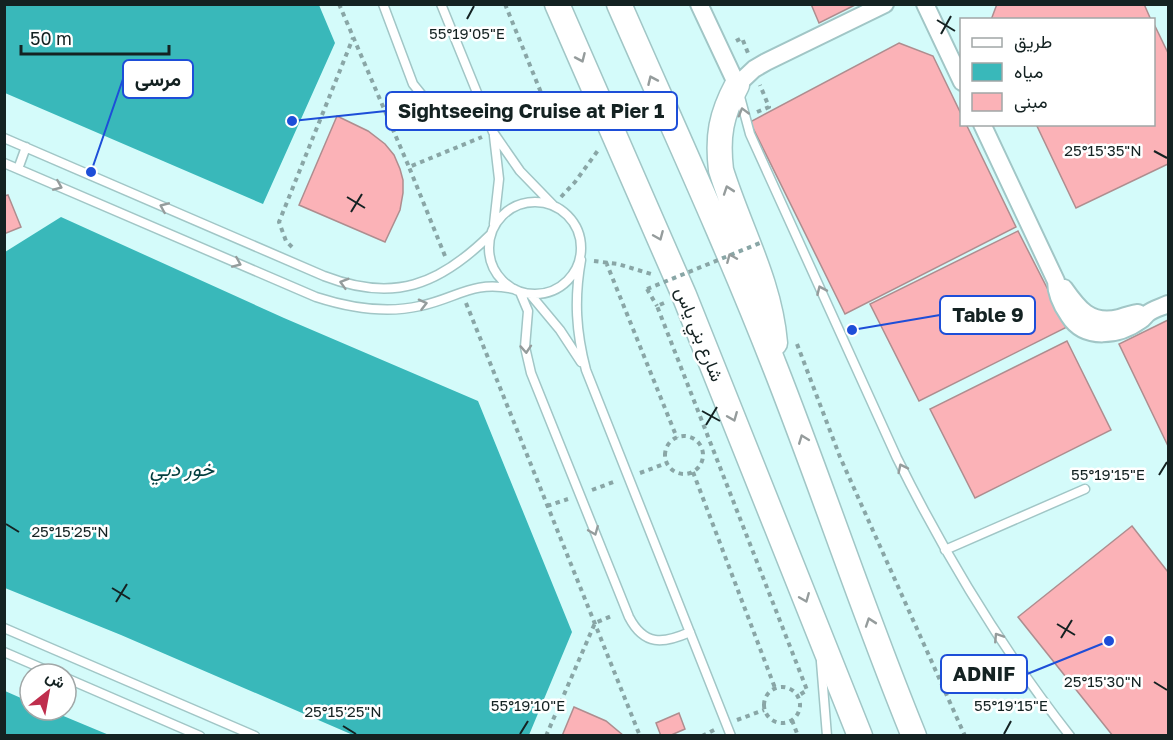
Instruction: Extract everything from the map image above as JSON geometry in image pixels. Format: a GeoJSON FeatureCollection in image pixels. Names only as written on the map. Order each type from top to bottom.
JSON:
{"type":"FeatureCollection","features":[{"type":"Feature","properties":{"kind":"main road","name":"شارع بني ياس"},"geometry":{"type":"LineString","coordinates":[[557,4],[684,295],[860,735]]}},
{"type":"Feature","properties":{"kind":"main road"},"geometry":{"type":"LineString","coordinates":[[619,4],[712,215],[775,366],[832,513],[884,662],[914,735]]}},
{"type":"Feature","properties":{"kind":"main road"},"geometry":{"type":"LineString","coordinates":[[737,85],[726,105],[720,126],[721,170],[767,294],[774,334],[775,366]]}},
{"type":"Feature","properties":{"kind":"main road"},"geometry":{"type":"LineString","coordinates":[[884,662],[933,735]]}},
{"type":"Feature","properties":{"kind":"street"},"geometry":{"type":"LineString","coordinates":[[699,4],[737,85],[754,69],[766,62],[885,4]]}},
{"type":"Feature","properties":{"kind":"street"},"geometry":{"type":"LineString","coordinates":[[925,4],[960,78]]}},
{"type":"Feature","properties":{"kind":"street"},"geometry":{"type":"LineString","coordinates":[[983,126],[1056,281],[1057,292],[1071,320],[1091,333],[1099,334],[1115,331],[1139,321],[1146,314],[1168,304]]}},
{"type":"Feature","properties":{"kind":"lane"},"geometry":{"type":"LineString","coordinates":[[383,4],[413,84],[426,100],[444,109],[454,110],[482,105]]}},
{"type":"Feature","properties":{"kind":"lane"},"geometry":{"type":"LineString","coordinates":[[441,4],[493,132],[520,171],[553,205],[564,212],[577,228],[582,247],[576,288],[575,316],[586,370],[731,735]]}},
{"type":"Feature","properties":{"kind":"lane"},"geometry":{"type":"LineString","coordinates":[[737,85],[750,134],[897,458],[945,550],[1010,655],[1070,735]]}},
{"type":"Feature","properties":{"kind":"lane"},"geometry":{"type":"LineString","coordinates":[[493,132],[499,180],[489,248],[493,266],[503,282],[521,292],[560,330],[586,370]]}},
{"type":"Feature","properties":{"kind":"lane"},"geometry":{"type":"LineString","coordinates":[[4,138],[342,283],[379,289],[416,284],[451,269],[492,231],[502,215],[513,207],[526,202],[553,205]]}},
{"type":"Feature","properties":{"kind":"lane"},"geometry":{"type":"LineString","coordinates":[[18,169],[26,147]]}},
{"type":"Feature","properties":{"kind":"lane"},"geometry":{"type":"LineString","coordinates":[[4,163],[336,304],[378,310],[400,309],[421,306],[461,291],[487,286],[543,294],[567,283],[575,273],[580,260]]}},
{"type":"Feature","properties":{"kind":"lane"},"geometry":{"type":"LineString","coordinates":[[521,292],[528,311],[526,360],[634,627],[652,640],[663,641],[690,632]]}},
{"type":"Feature","properties":{"kind":"lane"},"geometry":{"type":"LineString","coordinates":[[945,550],[1085,489]]}},
{"type":"Feature","properties":{"kind":"lane"},"geometry":{"type":"LineString","coordinates":[[4,628],[255,735]]}},
{"type":"Feature","properties":{"kind":"lane"},"geometry":{"type":"LineString","coordinates":[[818,632],[827,735]]}},
{"type":"Feature","properties":{"kind":"lane"},"geometry":{"type":"LineString","coordinates":[[4,652],[28,662]]}},
{"type":"Feature","properties":{"kind":"lane"},"geometry":{"type":"LineString","coordinates":[[78,683],[200,735]]}},
{"type":"Feature","properties":{"kind":"path"},"geometry":{"type":"LineString","coordinates":[[339,4],[451,269]]}},
{"type":"Feature","properties":{"kind":"path"},"geometry":{"type":"LineString","coordinates":[[505,4],[542,95]]}},
{"type":"Feature","properties":{"kind":"path"},"geometry":{"type":"LineString","coordinates":[[298,253],[286,241],[279,222],[353,38]]}},
{"type":"Feature","properties":{"kind":"path"},"geometry":{"type":"LineString","coordinates":[[549,94],[561,99],[566,111],[560,123],[548,128],[536,122],[533,117],[533,104],[542,95],[549,94]]}},
{"type":"Feature","properties":{"kind":"path"},"geometry":{"type":"LineString","coordinates":[[409,167],[533,117]]}},
{"type":"Feature","properties":{"kind":"path"},"geometry":{"type":"LineString","coordinates":[[553,205],[575,182],[599,149]]}},
{"type":"Feature","properties":{"kind":"path"},"geometry":{"type":"LineString","coordinates":[[760,243],[647,289],[657,306],[807,690],[798,696]]}},
{"type":"Feature","properties":{"kind":"path"},"geometry":{"type":"LineString","coordinates":[[580,260],[627,266],[654,275]]}},
{"type":"Feature","properties":{"kind":"path"},"geometry":{"type":"LineString","coordinates":[[606,262],[676,438]]}},
{"type":"Feature","properties":{"kind":"path"},"geometry":{"type":"LineString","coordinates":[[461,291],[640,735]]}},
{"type":"Feature","properties":{"kind":"path"},"geometry":{"type":"LineString","coordinates":[[657,306],[684,295]]}},
{"type":"Feature","properties":{"kind":"path"},"geometry":{"type":"LineString","coordinates":[[796,340],[840,457],[965,735]]}},
{"type":"Feature","properties":{"kind":"path"},"geometry":{"type":"LineString","coordinates":[[691,437],[702,447],[704,454],[702,462],[693,472],[678,473],[667,463],[666,448],[676,438],[691,437]]}},
{"type":"Feature","properties":{"kind":"path"},"geometry":{"type":"LineString","coordinates":[[548,506],[667,463]]}},
{"type":"Feature","properties":{"kind":"path"},"geometry":{"type":"LineString","coordinates":[[693,472],[775,688]]}},
{"type":"Feature","properties":{"kind":"path"},"geometry":{"type":"LineString","coordinates":[[546,735],[595,623],[626,609]]}},
{"type":"Feature","properties":{"kind":"path"},"geometry":{"type":"LineString","coordinates":[[788,687],[798,696],[800,710],[792,720],[779,723],[767,717],[763,704],[765,697],[775,688],[788,687]]}},
{"type":"Feature","properties":{"kind":"path"},"geometry":{"type":"LineString","coordinates":[[792,720],[798,735]]}},
{"type":"Feature","properties":{"kind":"water"},"geometry":{"type":"Polygon","coordinates":[[[5,4],[319,5],[335,43],[263,204],[5,93],[5,4]]]}},
{"type":"Feature","properties":{"kind":"water","name":"خور دبي"},"geometry":{"type":"Polygon","coordinates":[[[61,217],[284,318],[478,401],[572,632],[529,735],[353,735],[121,635],[5,588],[5,252],[61,217]]]}},
{"type":"Feature","properties":{"kind":"water"},"geometry":{"type":"Polygon","coordinates":[[[5,691],[18,697],[18,722],[78,722],[109,735],[5,735],[5,691]]]}},
{"type":"Feature","properties":{"kind":"building"},"geometry":{"type":"Polygon","coordinates":[[[811,4],[857,4],[819,23],[811,4]]]}},
{"type":"Feature","properties":{"kind":"building"},"geometry":{"type":"Polygon","coordinates":[[[997,4],[1144,4],[1150,18],[992,18],[997,4]]]}},
{"type":"Feature","properties":{"kind":"building"},"geometry":{"type":"Polygon","coordinates":[[[1155,26],[1168,53],[1168,164],[1076,208],[1037,126],[1155,126],[1155,26]]]}},
{"type":"Feature","properties":{"kind":"building"},"geometry":{"type":"Polygon","coordinates":[[[899,43],[933,56],[960,112],[960,126],[967,126],[1016,227],[845,314],[750,122],[899,43]]]}},
{"type":"Feature","properties":{"kind":"building"},"geometry":{"type":"Polygon","coordinates":[[[337,116],[368,131],[385,144],[394,155],[400,169],[403,193],[400,210],[385,242],[299,205],[337,116]]]}},
{"type":"Feature","properties":{"kind":"building"},"geometry":{"type":"Polygon","coordinates":[[[8,195],[21,227],[4,234],[4,196],[8,195]]]}},
{"type":"Feature","properties":{"kind":"building"},"geometry":{"type":"Polygon","coordinates":[[[1018,231],[1067,327],[919,401],[870,304],[1018,231]]]}},
{"type":"Feature","properties":{"kind":"building"},"geometry":{"type":"Polygon","coordinates":[[[1168,320],[1168,446],[1119,344],[1168,320]]]}},
{"type":"Feature","properties":{"kind":"building"},"geometry":{"type":"Polygon","coordinates":[[[1067,341],[1111,430],[975,498],[930,409],[1067,341]]]}},
{"type":"Feature","properties":{"kind":"building"},"geometry":{"type":"Polygon","coordinates":[[[1132,526],[1168,572],[1168,736],[1113,736],[1018,617],[1132,526]]]}},
{"type":"Feature","properties":{"kind":"building"},"geometry":{"type":"Polygon","coordinates":[[[574,707],[606,721],[624,736],[562,736],[574,707]]]}},
{"type":"Feature","properties":{"kind":"building"},"geometry":{"type":"Polygon","coordinates":[[[679,713],[685,729],[669,736],[661,736],[656,723],[679,713]]]}},
{"type":"Feature","properties":{"kind":"place","name":"Sightseeing Cruise at Pier 1"},"geometry":{"type":"Point","coordinates":[292,121]}},
{"type":"Feature","properties":{"kind":"place","name":"مرسی"},"geometry":{"type":"Point","coordinates":[91,172]}},
{"type":"Feature","properties":{"kind":"place","name":"Table 9"},"geometry":{"type":"Point","coordinates":[852,330]}},
{"type":"Feature","properties":{"kind":"place","name":"ADNIF"},"geometry":{"type":"Point","coordinates":[1109,641]}}]}
